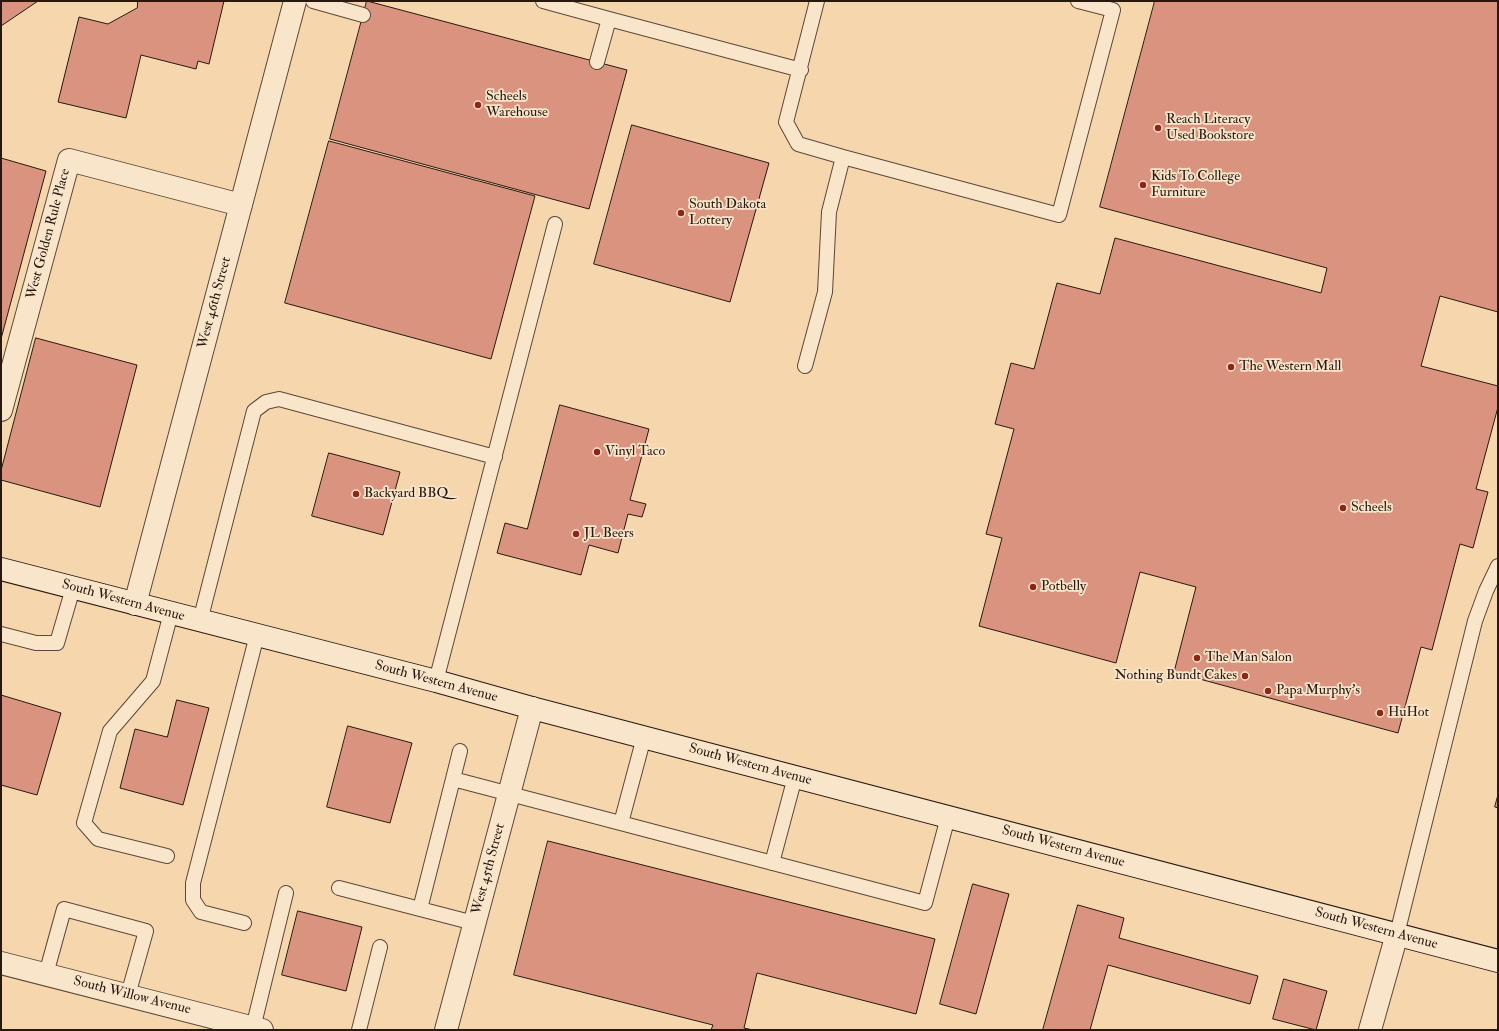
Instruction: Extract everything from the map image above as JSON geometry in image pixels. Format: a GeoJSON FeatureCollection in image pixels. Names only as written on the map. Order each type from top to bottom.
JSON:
{"type":"FeatureCollection","features":[{"type":"Feature","properties":{"kind":"street","name":"West 46th Street"},"geometry":{"type":"LineString","coordinates":[[135,604],[295,1]]}},
{"type":"Feature","properties":{"kind":"street","name":"West Golden Rule Place"},"geometry":{"type":"LineString","coordinates":[[1,410],[69,160],[241,205]]}},
{"type":"Feature","properties":{"kind":"street","name":"South Western Avenue"},"geometry":{"type":"LineString","coordinates":[[1,569],[436,681],[532,708],[1498,961]]}},
{"type":"Feature","properties":{"kind":"street","name":"West 45th Street"},"geometry":{"type":"LineString","coordinates":[[446,1030],[532,708]]}},
{"type":"Feature","properties":{"kind":"street"},"geometry":{"type":"LineString","coordinates":[[1370,1030],[1397,934]]}},
{"type":"Feature","properties":{"kind":"street","name":"South Willow Avenue"},"geometry":{"type":"LineString","coordinates":[[1,963],[258,1029]]}},
{"type":"Feature","properties":{"kind":"lane"},"geometry":{"type":"LineString","coordinates":[[313,1],[363,15]]}},
{"type":"Feature","properties":{"kind":"lane"},"geometry":{"type":"LineString","coordinates":[[543,1],[801,70]]}},
{"type":"Feature","properties":{"kind":"lane"},"geometry":{"type":"LineString","coordinates":[[818,1],[801,70],[786,122],[798,144],[1059,215],[1113,10],[1078,1]]}},
{"type":"Feature","properties":{"kind":"lane"},"geometry":{"type":"LineString","coordinates":[[598,62],[609,19]]}},
{"type":"Feature","properties":{"kind":"lane"},"geometry":{"type":"LineString","coordinates":[[805,366],[825,292],[828,212],[843,157]]}},
{"type":"Feature","properties":{"kind":"lane"},"geometry":{"type":"LineString","coordinates":[[436,681],[555,224]]}},
{"type":"Feature","properties":{"kind":"lane"},"geometry":{"type":"LineString","coordinates":[[200,620],[254,411],[266,402],[279,399],[495,457]]}},
{"type":"Feature","properties":{"kind":"lane"},"geometry":{"type":"LineString","coordinates":[[1397,934],[1475,620],[1486,591],[1498,566]]}},
{"type":"Feature","properties":{"kind":"lane"},"geometry":{"type":"LineString","coordinates":[[1,634],[36,643],[57,643],[73,588]]}},
{"type":"Feature","properties":{"kind":"lane"},"geometry":{"type":"LineString","coordinates":[[166,856],[98,839],[84,823],[110,731],[153,681],[170,613]]}},
{"type":"Feature","properties":{"kind":"lane"},"geometry":{"type":"LineString","coordinates":[[244,923],[201,912],[193,900],[193,883],[257,635]]}},
{"type":"Feature","properties":{"kind":"lane"},"geometry":{"type":"LineString","coordinates":[[621,823],[644,737]]}},
{"type":"Feature","properties":{"kind":"lane"},"geometry":{"type":"LineString","coordinates":[[420,909],[460,751]]}},
{"type":"Feature","properties":{"kind":"lane"},"geometry":{"type":"LineString","coordinates":[[772,863],[795,776]]}},
{"type":"Feature","properties":{"kind":"lane"},"geometry":{"type":"LineString","coordinates":[[453,779],[925,903],[948,817]]}},
{"type":"Feature","properties":{"kind":"lane"},"geometry":{"type":"LineString","coordinates":[[339,888],[474,923]]}},
{"type":"Feature","properties":{"kind":"lane"},"geometry":{"type":"LineString","coordinates":[[258,1029],[286,893]]}},
{"type":"Feature","properties":{"kind":"lane"},"geometry":{"type":"LineString","coordinates":[[46,974],[64,909],[146,931],[128,995]]}},
{"type":"Feature","properties":{"kind":"lane"},"geometry":{"type":"LineString","coordinates":[[359,1030],[380,947]]}},
{"type":"Feature","properties":{"kind":"building"},"geometry":{"type":"Polygon","coordinates":[[[1,1],[38,1],[1,26],[1,1]]]}},
{"type":"Feature","properties":{"kind":"building"},"geometry":{"type":"Polygon","coordinates":[[[138,1],[224,1],[209,64],[198,61],[196,69],[141,55],[126,118],[58,102],[79,17],[108,24],[137,8],[138,1]]]}},
{"type":"Feature","properties":{"kind":"building","name":"Scheels Warehouse"},"geometry":{"type":"Polygon","coordinates":[[[367,1],[627,70],[589,209],[330,139],[367,1]]]}},
{"type":"Feature","properties":{"kind":"building","name":"The Western Mall"},"geometry":{"type":"Polygon","coordinates":[[[1155,1],[1498,1],[1498,312],[1440,296],[1421,366],[1498,386],[1498,407],[1476,489],[1488,492],[1473,548],[1460,544],[1432,650],[1421,647],[1398,733],[1174,672],[1196,587],[1140,572],[1116,663],[979,626],[1002,538],[986,534],[1014,429],[995,424],[1011,363],[1034,369],[1057,283],[1100,294],[1115,238],[1321,293],[1327,268],[1100,207],[1155,1]]]}},
{"type":"Feature","properties":{"kind":"building","name":"South Dakota Lottery"},"geometry":{"type":"Polygon","coordinates":[[[632,125],[769,163],[730,302],[594,264],[632,125]]]}},
{"type":"Feature","properties":{"kind":"building"},"geometry":{"type":"Polygon","coordinates":[[[329,141],[535,196],[491,359],[285,303],[329,141]]]}},
{"type":"Feature","properties":{"kind":"building"},"geometry":{"type":"Polygon","coordinates":[[[1,158],[46,171],[1,339],[1,158]]]}},
{"type":"Feature","properties":{"kind":"building"},"geometry":{"type":"Polygon","coordinates":[[[36,338],[137,365],[100,507],[1,480],[1,471],[36,338]]]}},
{"type":"Feature","properties":{"kind":"building"},"geometry":{"type":"Polygon","coordinates":[[[560,405],[649,429],[630,500],[646,504],[642,517],[628,514],[618,553],[589,545],[581,575],[497,553],[505,523],[527,529],[560,405]]]}},
{"type":"Feature","properties":{"kind":"building","name":"Backyard BBQ"},"geometry":{"type":"Polygon","coordinates":[[[329,453],[400,472],[383,535],[312,516],[329,453]]]}},
{"type":"Feature","properties":{"kind":"building"},"geometry":{"type":"Polygon","coordinates":[[[1,695],[61,713],[37,795],[1,785],[1,695]]]}},
{"type":"Feature","properties":{"kind":"building"},"geometry":{"type":"Polygon","coordinates":[[[177,700],[209,708],[183,805],[120,788],[135,729],[167,737],[177,700]]]}},
{"type":"Feature","properties":{"kind":"building"},"geometry":{"type":"Polygon","coordinates":[[[348,726],[412,743],[390,823],[327,807],[348,726]]]}},
{"type":"Feature","properties":{"kind":"building"},"geometry":{"type":"Polygon","coordinates":[[[1498,795],[1498,808],[1495,807],[1498,795]]]}},
{"type":"Feature","properties":{"kind":"building"},"geometry":{"type":"Polygon","coordinates":[[[548,841],[935,939],[916,1014],[757,973],[744,1028],[753,1030],[711,1030],[713,1025],[514,975],[548,841]]]}},
{"type":"Feature","properties":{"kind":"building"},"geometry":{"type":"Polygon","coordinates":[[[973,884],[1009,894],[976,1014],[940,1004],[973,884]]]}},
{"type":"Feature","properties":{"kind":"building"},"geometry":{"type":"Polygon","coordinates":[[[1078,905],[1124,918],[1119,938],[1258,976],[1250,1004],[1108,965],[1090,1030],[1043,1030],[1078,905]]]}},
{"type":"Feature","properties":{"kind":"building"},"geometry":{"type":"Polygon","coordinates":[[[298,911],[362,927],[346,991],[282,975],[298,911]]]}},
{"type":"Feature","properties":{"kind":"building"},"geometry":{"type":"Polygon","coordinates":[[[1284,979],[1327,991],[1316,1030],[1273,1019],[1284,979]]]}},
{"type":"Feature","properties":{"kind":"place","name":"Scheels Warehouse"},"geometry":{"type":"Point","coordinates":[478,105]}},
{"type":"Feature","properties":{"kind":"place","name":"Reach Literacy Used Bookstore"},"geometry":{"type":"Point","coordinates":[1158,128]}},
{"type":"Feature","properties":{"kind":"place","name":"Kids To College Furniture"},"geometry":{"type":"Point","coordinates":[1143,185]}},
{"type":"Feature","properties":{"kind":"place","name":"South Dakota Lottery"},"geometry":{"type":"Point","coordinates":[681,213]}},
{"type":"Feature","properties":{"kind":"place","name":"The Western Mall"},"geometry":{"type":"Point","coordinates":[1231,367]}},
{"type":"Feature","properties":{"kind":"place","name":"Vinyl Taco"},"geometry":{"type":"Point","coordinates":[597,452]}},
{"type":"Feature","properties":{"kind":"place","name":"Backyard BBQ"},"geometry":{"type":"Point","coordinates":[356,494]}},
{"type":"Feature","properties":{"kind":"place","name":"Scheels"},"geometry":{"type":"Point","coordinates":[1343,508]}},
{"type":"Feature","properties":{"kind":"place","name":"JL Beers"},"geometry":{"type":"Point","coordinates":[576,534]}},
{"type":"Feature","properties":{"kind":"place","name":"Potbelly"},"geometry":{"type":"Point","coordinates":[1033,587]}},
{"type":"Feature","properties":{"kind":"place","name":"The Man Salon"},"geometry":{"type":"Point","coordinates":[1197,658]}},
{"type":"Feature","properties":{"kind":"place","name":"Nothing Bundt Cakes"},"geometry":{"type":"Point","coordinates":[1245,676]}},
{"type":"Feature","properties":{"kind":"place","name":"Papa Murphy's"},"geometry":{"type":"Point","coordinates":[1268,691]}},
{"type":"Feature","properties":{"kind":"place","name":"HuHot"},"geometry":{"type":"Point","coordinates":[1380,713]}}]}
